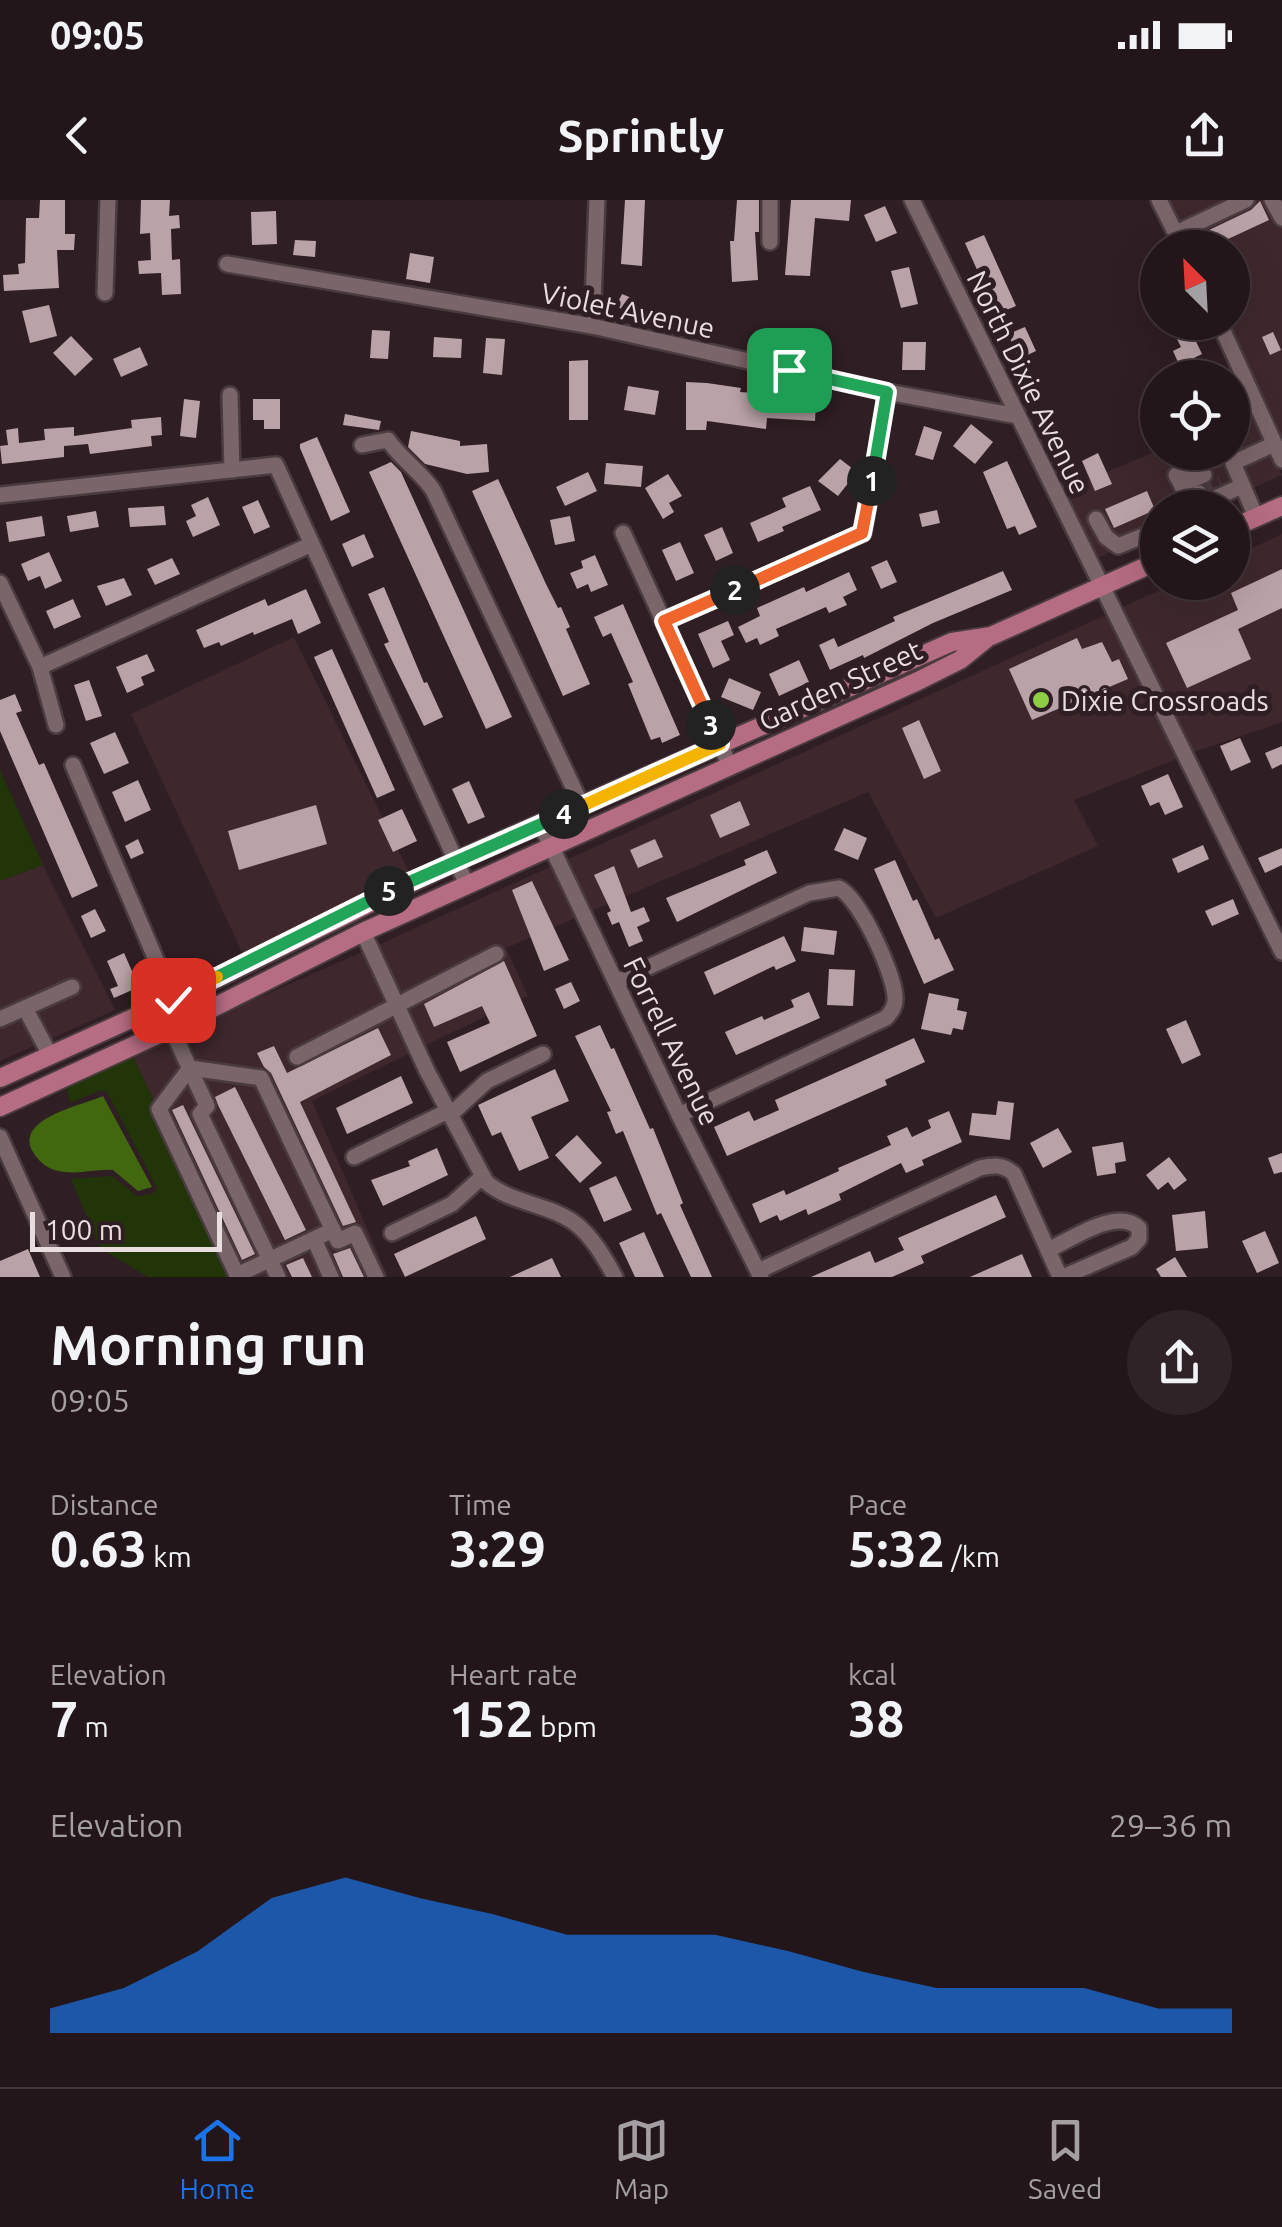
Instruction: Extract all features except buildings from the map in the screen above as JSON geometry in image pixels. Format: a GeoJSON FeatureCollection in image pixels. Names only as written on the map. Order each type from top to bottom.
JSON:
{"type":"FeatureCollection","features":[{"type":"Feature","properties":{"kind":"main road"},"geometry":{"type":"LineString","coordinates":[[1250,520],[1282,506]]}},
{"type":"Feature","properties":{"kind":"main road","name":"Garden Street"},"geometry":{"type":"LineString","coordinates":[[0,1106],[177,1025],[363,932],[918,682],[960,660],[991,636],[1140,567]]}},
{"type":"Feature","properties":{"kind":"main road","name":"Garden Street"},"geometry":{"type":"LineString","coordinates":[[0,1078],[173,1000],[456,860],[952,642],[991,636]]}},
{"type":"Feature","properties":{"kind":"street"},"geometry":{"type":"LineString","coordinates":[[105,293],[108,200]]}},
{"type":"Feature","properties":{"kind":"street"},"geometry":{"type":"LineString","coordinates":[[592,326],[598,200]]}},
{"type":"Feature","properties":{"kind":"street"},"geometry":{"type":"LineString","coordinates":[[770,200],[770,242]]}},
{"type":"Feature","properties":{"kind":"street","name":"North Dixie Avenue"},"geometry":{"type":"LineString","coordinates":[[912,200],[1101,586],[1275,922],[1282,952]]}},
{"type":"Feature","properties":{"kind":"street"},"geometry":{"type":"LineString","coordinates":[[1159,200],[1174,230]]}},
{"type":"Feature","properties":{"kind":"street"},"geometry":{"type":"LineString","coordinates":[[1196,230],[1246,200]]}},
{"type":"Feature","properties":{"kind":"street"},"geometry":{"type":"LineString","coordinates":[[1272,200],[1282,218]]}},
{"type":"Feature","properties":{"kind":"street","name":"Violet Avenue"},"geometry":{"type":"LineString","coordinates":[[227,264],[592,326],[887,392],[1018,416]]}},
{"type":"Feature","properties":{"kind":"street"},"geometry":{"type":"LineString","coordinates":[[1227,340],[1282,460]]}},
{"type":"Feature","properties":{"kind":"street"},"geometry":{"type":"LineString","coordinates":[[664,621],[862,533],[887,392]]}},
{"type":"Feature","properties":{"kind":"street"},"geometry":{"type":"LineString","coordinates":[[230,395],[232,470]]}},
{"type":"Feature","properties":{"kind":"street"},"geometry":{"type":"LineString","coordinates":[[362,446],[388,440],[433,490],[582,806]]}},
{"type":"Feature","properties":{"kind":"street"},"geometry":{"type":"LineString","coordinates":[[1250,457],[1274,444]]}},
{"type":"Feature","properties":{"kind":"street"},"geometry":{"type":"LineString","coordinates":[[0,495],[276,465],[467,885]]}},
{"type":"Feature","properties":{"kind":"street"},"geometry":{"type":"LineString","coordinates":[[1185,490],[1176,475],[1208,470]]}},
{"type":"Feature","properties":{"kind":"street"},"geometry":{"type":"LineString","coordinates":[[1199,490],[1226,470]]}},
{"type":"Feature","properties":{"kind":"street"},"geometry":{"type":"LineString","coordinates":[[1201,490],[1228,470]]}},
{"type":"Feature","properties":{"kind":"street"},"geometry":{"type":"LineString","coordinates":[[1236,470],[1256,517]]}},
{"type":"Feature","properties":{"kind":"street"},"geometry":{"type":"LineString","coordinates":[[1096,518],[1106,536],[1118,546],[1140,538]]}},
{"type":"Feature","properties":{"kind":"street"},"geometry":{"type":"LineString","coordinates":[[623,532],[730,766]]}},
{"type":"Feature","properties":{"kind":"street"},"geometry":{"type":"LineString","coordinates":[[1083,548],[1106,536]]}},
{"type":"Feature","properties":{"kind":"street"},"geometry":{"type":"LineString","coordinates":[[40,667],[312,544]]}},
{"type":"Feature","properties":{"kind":"street"},"geometry":{"type":"LineString","coordinates":[[0,583],[40,667],[56,724]]}},
{"type":"Feature","properties":{"kind":"street"},"geometry":{"type":"LineString","coordinates":[[72,765],[173,1000],[190,1068],[206,1106],[200,1114],[278,1277]]}},
{"type":"Feature","properties":{"kind":"street","name":"Forrell Avenue"},"geometry":{"type":"LineString","coordinates":[[540,824],[760,1274]]}},
{"type":"Feature","properties":{"kind":"street"},"geometry":{"type":"LineString","coordinates":[[616,982],[810,893],[831,888],[846,891],[856,902],[895,998],[895,1006],[886,1018],[679,1115]]}},
{"type":"Feature","properties":{"kind":"street"},"geometry":{"type":"LineString","coordinates":[[363,932],[395,1006],[483,1176],[500,1194],[570,1220],[595,1244],[615,1277]]}},
{"type":"Feature","properties":{"kind":"street"},"geometry":{"type":"LineString","coordinates":[[297,1057],[496,954]]}},
{"type":"Feature","properties":{"kind":"street"},"geometry":{"type":"LineString","coordinates":[[0,1019],[72,987]]}},
{"type":"Feature","properties":{"kind":"street"},"geometry":{"type":"LineString","coordinates":[[25,1008],[50,1055]]}},
{"type":"Feature","properties":{"kind":"street"},"geometry":{"type":"LineString","coordinates":[[354,1157],[449,1113],[488,1081],[543,1054]]}},
{"type":"Feature","properties":{"kind":"street"},"geometry":{"type":"LineString","coordinates":[[190,1068],[261,1078],[338,1242],[355,1233],[376,1277]]}},
{"type":"Feature","properties":{"kind":"street"},"geometry":{"type":"LineString","coordinates":[[190,1068],[159,1108],[238,1276],[333,1230]]}},
{"type":"Feature","properties":{"kind":"street"},"geometry":{"type":"LineString","coordinates":[[0,1137],[63,1277]]}},
{"type":"Feature","properties":{"kind":"street"},"geometry":{"type":"LineString","coordinates":[[760,1274],[993,1165],[1004,1166],[1014,1174],[1048,1250],[1061,1277],[1132,1247],[1139,1239],[1139,1228],[1130,1221],[1118,1220],[1048,1250]]}},
{"type":"Feature","properties":{"kind":"street"},"geometry":{"type":"LineString","coordinates":[[392,1233],[452,1204],[483,1176]]}},
{"type":"Feature","properties":{"kind":"street"},"geometry":{"type":"LineString","coordinates":[[314,1239],[332,1277]]}},
{"type":"Feature","properties":{"kind":"shaded area"},"geometry":{"type":"Polygon","coordinates":[[[1167,200],[1282,200],[1282,443],[1250,374],[1250,360],[1243,360],[1234,340],[1250,340],[1250,230],[1182,230],[1167,200]]]}},
{"type":"Feature","properties":{"kind":"shaded area"},"geometry":{"type":"Polygon","coordinates":[[[1250,411],[1282,475],[1248,490],[1140,490],[1140,539],[1095,559],[1062,491],[1140,458],[1140,470],[1250,470],[1250,411]]]}},
{"type":"Feature","properties":{"kind":"shaded area"},"geometry":{"type":"Polygon","coordinates":[[[1282,534],[1282,722],[1191,753],[1120,608],[1140,599],[1250,600],[1250,549],[1282,534]]]}},
{"type":"Feature","properties":{"kind":"shaded area"},"geometry":{"type":"Polygon","coordinates":[[[1108,614],[1179,758],[1074,800],[1098,846],[936,918],[868,792],[589,912],[564,861],[1108,614]]]}},
{"type":"Feature","properties":{"kind":"shaded area"},"geometry":{"type":"Polygon","coordinates":[[[294,637],[410,874],[243,954],[131,714],[294,637]]]}},
{"type":"Feature","properties":{"kind":"shaded area"},"geometry":{"type":"Polygon","coordinates":[[[0,770],[43,865],[0,881],[0,770]]]}},
{"type":"Feature","properties":{"kind":"shaded area"},"geometry":{"type":"Polygon","coordinates":[[[43,865],[115,1010],[0,1061],[0,881],[43,865]]]}},
{"type":"Feature","properties":{"kind":"shaded area"},"geometry":{"type":"Polygon","coordinates":[[[552,866],[577,917],[506,948],[528,996],[422,1047],[376,946],[552,866]]]}},
{"type":"Feature","properties":{"kind":"shaded area"},"geometry":{"type":"Polygon","coordinates":[[[364,951],[410,1053],[312,1101],[388,1277],[236,1277],[132,1054],[364,951]]]}},
{"type":"Feature","properties":{"kind":"shaded area"},"geometry":{"type":"Polygon","coordinates":[[[132,1054],[236,1277],[148,1277],[100,1248],[71,1179],[112,1176],[138,1197],[154,1193],[157,1188],[107,1092],[101,1090],[70,1103],[66,1084],[132,1054]]]}},
{"type":"Feature","properties":{"kind":"shaded area"},"geometry":{"type":"Polygon","coordinates":[[[103,1096],[152,1187],[138,1191],[113,1170],[55,1170],[33,1152],[30,1141],[41,1122],[103,1096]]]}},
{"type":"Feature","properties":{"kind":"tunnel"},"geometry":{"type":"LineString","coordinates":[[1206,490],[1221,483]]}},
{"type":"Feature","properties":{"kind":"place","name":"Dixie Crossroads"},"geometry":{"type":"Point","coordinates":[1041,700]}},
{"type":"Feature","properties":{"kind":"route"},"geometry":{"type":"LineString","coordinates":[[173,1000],[389,891],[720,744],[664,621],[862,533],[887,392],[789,370]]}}]}
